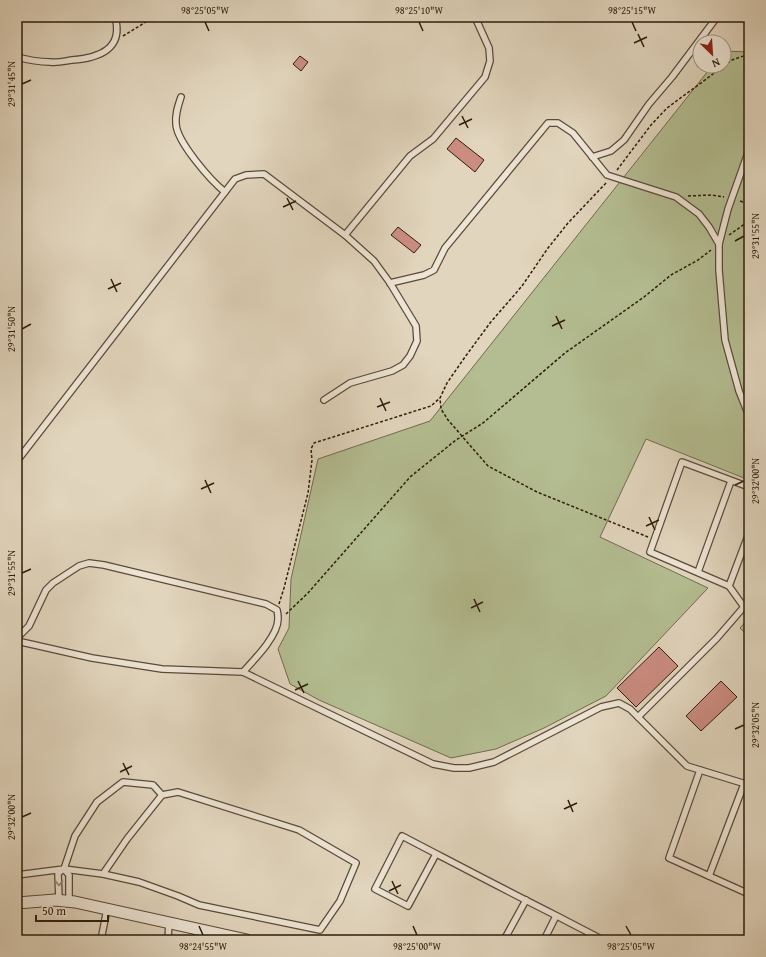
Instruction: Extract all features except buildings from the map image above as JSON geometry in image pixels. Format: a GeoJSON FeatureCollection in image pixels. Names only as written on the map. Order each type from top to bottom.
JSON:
{"type":"FeatureCollection","features":[{"type":"Feature","properties":{"kind":"street"},"geometry":{"type":"LineString","coordinates":[[17,903],[33,901],[64,901],[108,908],[247,940]]}},
{"type":"Feature","properties":{"kind":"lane"},"geometry":{"type":"LineString","coordinates":[[17,57],[51,62],[85,59],[99,55],[110,48],[116,40],[117,24],[115,17]]}},
{"type":"Feature","properties":{"kind":"lane"},"geometry":{"type":"LineString","coordinates":[[345,235],[410,156],[433,138],[485,77],[490,61],[489,48],[475,17]]}},
{"type":"Feature","properties":{"kind":"lane"},"geometry":{"type":"LineString","coordinates":[[592,157],[611,151],[624,140],[649,104],[672,77],[717,17]]}},
{"type":"Feature","properties":{"kind":"lane"},"geometry":{"type":"LineString","coordinates":[[181,97],[176,111],[176,125],[180,137],[187,149],[217,186],[225,192]]}},
{"type":"Feature","properties":{"kind":"lane"},"geometry":{"type":"LineString","coordinates":[[390,283],[424,275],[434,270],[445,248],[548,123],[558,123],[573,133],[607,175],[676,197],[699,214],[719,244]]}},
{"type":"Feature","properties":{"kind":"lane"},"geometry":{"type":"LineString","coordinates":[[749,150],[728,209],[719,244],[719,270],[725,340],[739,391],[749,416]]}},
{"type":"Feature","properties":{"kind":"lane"},"geometry":{"type":"LineString","coordinates":[[17,461],[235,179],[246,176],[264,174],[274,180],[345,235],[374,261],[390,283],[416,326],[417,341],[410,356],[403,365],[392,371],[350,383],[324,400]]}},
{"type":"Feature","properties":{"kind":"lane"},"geometry":{"type":"LineString","coordinates":[[744,607],[729,586],[650,552],[682,462],[749,487]]}},
{"type":"Feature","properties":{"kind":"lane"},"geometry":{"type":"LineString","coordinates":[[698,572],[731,481]]}},
{"type":"Feature","properties":{"kind":"lane"},"geometry":{"type":"LineString","coordinates":[[729,586],[749,533]]}},
{"type":"Feature","properties":{"kind":"lane"},"geometry":{"type":"LineString","coordinates":[[17,638],[29,626],[46,590],[53,583],[79,566],[89,563],[104,565],[266,604],[277,610],[278,621],[272,636],[259,655],[242,672]]}},
{"type":"Feature","properties":{"kind":"lane"},"geometry":{"type":"LineString","coordinates":[[638,717],[717,638],[749,601]]}},
{"type":"Feature","properties":{"kind":"lane"},"geometry":{"type":"LineString","coordinates":[[17,641],[92,658],[162,669],[242,672],[433,764],[454,768],[469,768],[494,762],[601,707],[619,703],[630,709],[687,766],[747,785],[709,876]]}},
{"type":"Feature","properties":{"kind":"lane"},"geometry":{"type":"LineString","coordinates":[[700,770],[669,858],[749,894]]}},
{"type":"Feature","properties":{"kind":"lane"},"geometry":{"type":"LineString","coordinates":[[64,901],[58,873],[64,869],[75,836],[97,802],[123,782],[153,785],[162,795]]}},
{"type":"Feature","properties":{"kind":"lane"},"geometry":{"type":"LineString","coordinates":[[17,875],[64,869],[103,874],[139,882],[178,896],[199,906],[320,930],[340,901],[356,863],[299,830],[178,792],[162,795],[127,839],[103,874]]}},
{"type":"Feature","properties":{"kind":"lane"},"geometry":{"type":"LineString","coordinates":[[436,854],[408,906],[375,889],[402,836],[603,940]]}},
{"type":"Feature","properties":{"kind":"lane"},"geometry":{"type":"LineString","coordinates":[[64,869],[69,875],[64,901]]}},
{"type":"Feature","properties":{"kind":"lane"},"geometry":{"type":"LineString","coordinates":[[504,940],[526,900]]}},
{"type":"Feature","properties":{"kind":"lane"},"geometry":{"type":"LineString","coordinates":[[102,940],[108,908]]}},
{"type":"Feature","properties":{"kind":"lane"},"geometry":{"type":"LineString","coordinates":[[544,940],[556,916]]}},
{"type":"Feature","properties":{"kind":"lane"},"geometry":{"type":"LineString","coordinates":[[168,940],[169,922]]}},
{"type":"Feature","properties":{"kind":"path"},"geometry":{"type":"LineString","coordinates":[[116,40],[154,17]]}},
{"type":"Feature","properties":{"kind":"path"},"geometry":{"type":"LineString","coordinates":[[277,610],[308,493],[312,460],[311,449],[314,443],[431,406],[440,398],[447,383],[490,323],[522,286],[548,248],[568,223],[612,177],[651,125],[667,108],[732,60],[749,54]]}},
{"type":"Feature","properties":{"kind":"path"},"geometry":{"type":"LineString","coordinates":[[676,197],[711,195],[732,198],[749,204]]}},
{"type":"Feature","properties":{"kind":"path"},"geometry":{"type":"LineString","coordinates":[[278,621],[308,593],[410,477],[462,436],[483,423],[571,349],[644,297],[671,275],[698,260],[732,232],[749,221]]}},
{"type":"Feature","properties":{"kind":"path"},"geometry":{"type":"LineString","coordinates":[[440,398],[441,409],[448,420],[488,466],[537,492],[654,540]]}},
{"type":"Feature","properties":{"kind":"green space"},"geometry":{"type":"Polygon","coordinates":[[[732,51],[749,52],[749,480],[646,439],[600,537],[708,588],[606,696],[544,728],[496,749],[451,758],[319,700],[290,684],[278,649],[289,628],[291,579],[318,459],[430,421],[706,74],[732,74],[732,51]]]}},
{"type":"Feature","properties":{"kind":"green space"},"geometry":{"type":"Polygon","coordinates":[[[749,618],[749,637],[740,628],[749,618]]]}}]}
